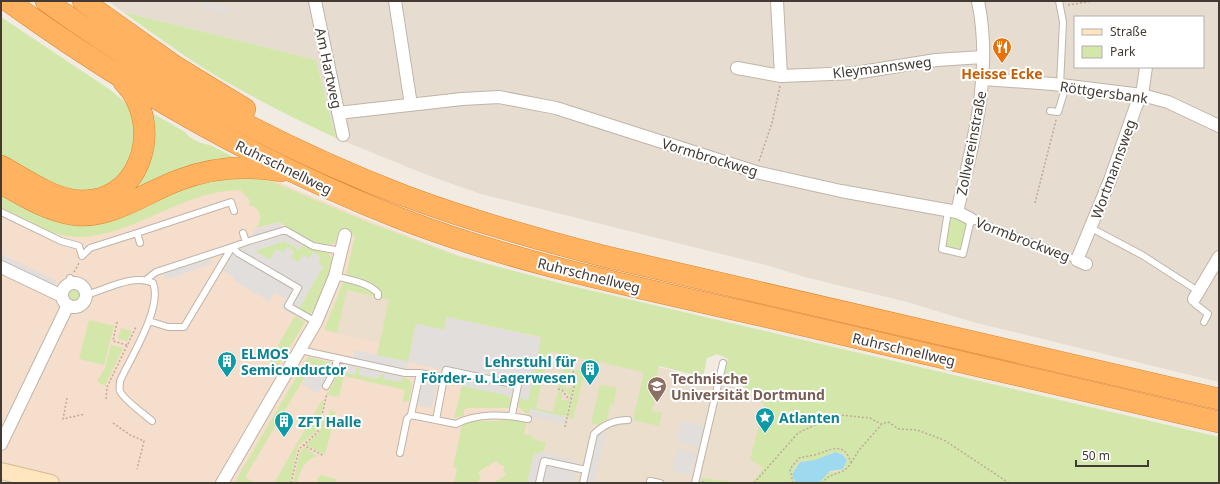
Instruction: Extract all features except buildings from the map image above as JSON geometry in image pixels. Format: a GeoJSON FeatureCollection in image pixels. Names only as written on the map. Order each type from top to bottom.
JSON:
{"type":"FeatureCollection","features":[{"type":"Feature","properties":{"kind":"highway","name":"Ruhrschnellweg"},"geometry":{"type":"LineString","coordinates":[[46,1],[123,54],[186,92],[286,144],[322,162],[405,196],[475,220],[553,243],[1219,399]]}},
{"type":"Feature","properties":{"kind":"highway"},"geometry":{"type":"LineString","coordinates":[[83,1],[176,67],[267,121],[286,144]]}},
{"type":"Feature","properties":{"kind":"highway","name":"Ruhrschnellweg"},"geometry":{"type":"LineString","coordinates":[[12,4],[116,75],[168,107],[213,132],[298,175],[402,219],[484,246],[552,266],[695,301],[1219,422]]}},
{"type":"Feature","properties":{"kind":"highway"},"geometry":{"type":"LineString","coordinates":[[1,166],[53,193],[73,200],[90,200],[107,196],[118,190],[136,168],[143,151],[144,136],[141,116],[134,96],[127,85],[116,75]]}},
{"type":"Feature","properties":{"kind":"highway"},"geometry":{"type":"LineString","coordinates":[[1,183],[52,209],[66,213],[88,215],[117,208],[179,180],[211,171],[260,169],[298,175]]}},
{"type":"Feature","properties":{"kind":"street","name":"Am Hartweg"},"geometry":{"type":"LineString","coordinates":[[315,1],[343,135]]}},
{"type":"Feature","properties":{"kind":"street"},"geometry":{"type":"LineString","coordinates":[[395,1],[411,105]]}},
{"type":"Feature","properties":{"kind":"street"},"geometry":{"type":"LineString","coordinates":[[777,1],[781,76]]}},
{"type":"Feature","properties":{"kind":"street","name":"Zollvereinstraße"},"geometry":{"type":"LineString","coordinates":[[952,212],[976,132],[984,79],[982,20],[978,1]]}},
{"type":"Feature","properties":{"kind":"street","name":"Kleymannsweg"},"geometry":{"type":"LineString","coordinates":[[737,68],[781,76],[854,73],[936,60],[983,57]]}},
{"type":"Feature","properties":{"kind":"street","name":"Wortmannsweg"},"geometry":{"type":"LineString","coordinates":[[1081,262],[1091,228],[1142,95],[1146,68]]}},
{"type":"Feature","properties":{"kind":"street","name":"Röttgersbank"},"geometry":{"type":"LineString","coordinates":[[984,79],[1142,95],[1168,102],[1219,126]]}},
{"type":"Feature","properties":{"kind":"street","name":"Vormbrockweg"},"geometry":{"type":"LineString","coordinates":[[338,112],[462,99],[499,98],[527,101],[556,108],[756,172],[841,191],[952,212],[971,219]]}},
{"type":"Feature","properties":{"kind":"street"},"geometry":{"type":"LineString","coordinates":[[222,483],[316,322],[335,276],[345,235]]}},
{"type":"Feature","properties":{"kind":"street"},"geometry":{"type":"LineString","coordinates":[[1196,295],[1219,257]]}},
{"type":"Feature","properties":{"kind":"street"},"geometry":{"type":"LineString","coordinates":[[1,267],[65,301],[72,307],[80,305],[86,295],[80,284],[70,281],[64,287],[65,301],[1,444]]}},
{"type":"Feature","properties":{"kind":"street"},"geometry":{"type":"LineString","coordinates":[[1,471],[51,483]]}},
{"type":"Feature","properties":{"kind":"lane"},"geometry":{"type":"LineString","coordinates":[[1050,111],[1058,112],[1063,86],[1063,22],[1060,4]]}},
{"type":"Feature","properties":{"kind":"lane"},"geometry":{"type":"LineString","coordinates":[[1,212],[61,241],[79,246],[82,256],[90,248],[231,202],[234,211]]}},
{"type":"Feature","properties":{"kind":"lane"},"geometry":{"type":"LineString","coordinates":[[952,212],[942,250],[963,254],[971,219]]}},
{"type":"Feature","properties":{"kind":"lane","name":"Vormbrockweg"},"geometry":{"type":"LineString","coordinates":[[971,219],[1081,262]]}},
{"type":"Feature","properties":{"kind":"lane"},"geometry":{"type":"LineString","coordinates":[[1091,228],[1142,255],[1196,295],[1195,304],[1208,314],[1204,322]]}},
{"type":"Feature","properties":{"kind":"lane"},"geometry":{"type":"LineString","coordinates":[[86,295],[125,282],[147,279],[156,272],[285,230],[313,246],[341,251]]}},
{"type":"Feature","properties":{"kind":"lane"},"geometry":{"type":"LineString","coordinates":[[137,232],[140,243]]}},
{"type":"Feature","properties":{"kind":"lane"},"geometry":{"type":"LineString","coordinates":[[243,233],[246,242]]}},
{"type":"Feature","properties":{"kind":"lane"},"geometry":{"type":"LineString","coordinates":[[148,321],[168,327],[184,327],[232,246]]}},
{"type":"Feature","properties":{"kind":"lane"},"geometry":{"type":"LineString","coordinates":[[232,246],[238,253],[298,288],[288,306],[316,322]]}},
{"type":"Feature","properties":{"kind":"lane"},"geometry":{"type":"LineString","coordinates":[[335,276],[358,282],[373,288],[378,293],[378,296]]}},
{"type":"Feature","properties":{"kind":"lane"},"geometry":{"type":"LineString","coordinates":[[147,279],[153,282],[156,290],[154,308],[120,381],[120,391],[152,421]]}},
{"type":"Feature","properties":{"kind":"lane"},"geometry":{"type":"LineString","coordinates":[[300,350],[406,373],[420,373],[444,378]]}},
{"type":"Feature","properties":{"kind":"lane"},"geometry":{"type":"LineString","coordinates":[[326,386],[335,370],[337,358]]}},
{"type":"Feature","properties":{"kind":"lane"},"geometry":{"type":"LineString","coordinates":[[695,483],[723,363]]}},
{"type":"Feature","properties":{"kind":"lane"},"geometry":{"type":"LineString","coordinates":[[436,420],[446,370],[518,385],[512,415]]}},
{"type":"Feature","properties":{"kind":"lane"},"geometry":{"type":"LineString","coordinates":[[400,452],[407,419],[411,415],[420,373]]}},
{"type":"Feature","properties":{"kind":"lane"},"geometry":{"type":"LineString","coordinates":[[411,415],[456,424],[467,418],[512,415],[528,419]]}},
{"type":"Feature","properties":{"kind":"lane"},"geometry":{"type":"LineString","coordinates":[[583,483],[594,434],[607,424],[617,420],[628,420]]}},
{"type":"Feature","properties":{"kind":"lane"},"geometry":{"type":"LineString","coordinates":[[539,483],[544,461],[586,470]]}},
{"type":"Feature","properties":{"kind":"lane"},"geometry":{"type":"LineString","coordinates":[[650,481],[660,483]]}},
{"type":"Feature","properties":{"kind":"path"},"geometry":{"type":"LineString","coordinates":[[1060,4],[1093,1]]}},
{"type":"Feature","properties":{"kind":"path"},"geometry":{"type":"LineString","coordinates":[[756,172],[774,116],[781,76]]}},
{"type":"Feature","properties":{"kind":"path"},"geometry":{"type":"LineString","coordinates":[[1035,202],[1058,112]]}},
{"type":"Feature","properties":{"kind":"path"},"geometry":{"type":"LineString","coordinates":[[70,281],[82,256]]}},
{"type":"Feature","properties":{"kind":"path"},"geometry":{"type":"LineString","coordinates":[[117,322],[112,341],[136,347]]}},
{"type":"Feature","properties":{"kind":"path"},"geometry":{"type":"LineString","coordinates":[[106,399],[107,387],[136,327]]}},
{"type":"Feature","properties":{"kind":"path"},"geometry":{"type":"LineString","coordinates":[[565,427],[574,387],[572,379],[574,369]]}},
{"type":"Feature","properties":{"kind":"path"},"geometry":{"type":"LineString","coordinates":[[291,483],[298,449],[318,432],[327,391],[326,386]]}},
{"type":"Feature","properties":{"kind":"path"},"geometry":{"type":"LineString","coordinates":[[558,389],[562,390],[567,397],[572,398]]}},
{"type":"Feature","properties":{"kind":"path"},"geometry":{"type":"LineString","coordinates":[[67,398],[63,419],[85,414]]}},
{"type":"Feature","properties":{"kind":"path"},"geometry":{"type":"LineString","coordinates":[[754,483],[798,434],[817,424],[830,414],[870,418],[881,424]]}},
{"type":"Feature","properties":{"kind":"path"},"geometry":{"type":"LineString","coordinates":[[822,483],[827,477],[847,470],[860,450],[881,424],[888,422],[899,429],[917,430],[944,440],[1009,483]]}},
{"type":"Feature","properties":{"kind":"path"},"geometry":{"type":"LineString","coordinates":[[113,423],[130,435],[144,442],[137,469]]}},
{"type":"Feature","properties":{"kind":"path"},"geometry":{"type":"LineString","coordinates":[[303,445],[324,456]]}},
{"type":"Feature","properties":{"kind":"path"},"geometry":{"type":"LineString","coordinates":[[792,483],[790,469],[799,458],[815,455],[831,448],[840,449],[848,455],[851,463]]}},
{"type":"Feature","properties":{"kind":"shaded area"},"geometry":{"type":"Polygon","coordinates":[[[108,1],[1219,1],[1219,382],[973,322],[907,302],[805,277],[766,265],[481,194],[430,176],[336,138],[316,60],[123,12],[108,1]]]}},
{"type":"Feature","properties":{"kind":"shaded area"},"geometry":{"type":"Polygon","coordinates":[[[203,1],[229,7],[227,14],[202,7],[203,1]]]}},
{"type":"Feature","properties":{"kind":"shaded area"},"geometry":{"type":"Polygon","coordinates":[[[269,178],[368,220],[457,255],[559,285],[518,483],[64,483],[1,467],[1,185],[126,206],[269,178]]]}},
{"type":"Feature","properties":{"kind":"shaded area"},"geometry":{"type":"Polygon","coordinates":[[[279,222],[281,227],[254,236],[252,231],[279,222]]]}},
{"type":"Feature","properties":{"kind":"shaded area"},"geometry":{"type":"Polygon","coordinates":[[[286,234],[303,243],[299,250],[284,241],[255,251],[270,260],[276,249],[283,253],[286,247],[294,251],[291,258],[298,262],[303,255],[309,258],[313,252],[321,257],[318,263],[323,266],[295,316],[281,308],[286,299],[274,293],[269,301],[233,280],[234,277],[223,271],[233,253],[238,249],[286,234]]]}},
{"type":"Feature","properties":{"kind":"shaded area"},"geometry":{"type":"Polygon","coordinates":[[[1,254],[57,281],[54,287],[1,262],[1,254]]]}},
{"type":"Feature","properties":{"kind":"shaded area"},"geometry":{"type":"Polygon","coordinates":[[[210,256],[213,263],[166,280],[163,273],[210,256]]]}},
{"type":"Feature","properties":{"kind":"shaded area"},"geometry":{"type":"Polygon","coordinates":[[[347,290],[389,300],[380,343],[355,337],[355,339],[350,338],[350,336],[337,333],[347,290]]]}},
{"type":"Feature","properties":{"kind":"shaded area"},"geometry":{"type":"Polygon","coordinates":[[[447,317],[541,338],[528,400],[463,386],[465,375],[408,362],[416,324],[444,330],[447,317]]]}},
{"type":"Feature","properties":{"kind":"shaded area","name":"Technische Universität Dortmund"},"geometry":{"type":"Polygon","coordinates":[[[547,339],[725,384],[837,423],[904,483],[517,483],[547,339]]]}},
{"type":"Feature","properties":{"kind":"shaded area"},"geometry":{"type":"Polygon","coordinates":[[[355,350],[408,362],[401,382],[384,379],[384,375],[379,374],[378,379],[359,375],[360,368],[357,367],[355,375],[344,372],[347,356],[353,357],[355,350]]]}},
{"type":"Feature","properties":{"kind":"shaded area"},"geometry":{"type":"Polygon","coordinates":[[[312,365],[329,375],[318,393],[302,384],[312,365]]]}},
{"type":"Feature","properties":{"kind":"shaded area"},"geometry":{"type":"Polygon","coordinates":[[[423,377],[431,378],[430,382],[437,384],[432,408],[417,405],[423,377]]]}},
{"type":"Feature","properties":{"kind":"shaded area"},"geometry":{"type":"Polygon","coordinates":[[[530,409],[566,417],[564,424],[528,416],[530,409]]]}},
{"type":"Feature","properties":{"kind":"shaded area"},"geometry":{"type":"Polygon","coordinates":[[[682,421],[704,426],[699,447],[677,442],[682,421]]]}},
{"type":"Feature","properties":{"kind":"shaded area"},"geometry":{"type":"Polygon","coordinates":[[[598,432],[606,434],[594,483],[587,483],[598,432]]]}},
{"type":"Feature","properties":{"kind":"shaded area"},"geometry":{"type":"Polygon","coordinates":[[[677,449],[696,453],[691,475],[672,471],[677,449]]]}},
{"type":"Feature","properties":{"kind":"shaded area"},"geometry":{"type":"Polygon","coordinates":[[[541,452],[578,461],[573,483],[527,483],[534,454],[541,452]]]}},
{"type":"Feature","properties":{"kind":"green space"},"geometry":{"type":"Polygon","coordinates":[[[123,12],[316,60],[336,138],[242,91],[188,58],[123,12]]]}},
{"type":"Feature","properties":{"kind":"green space"},"geometry":{"type":"Polygon","coordinates":[[[1,17],[109,89],[126,103],[135,117],[139,133],[120,181],[87,193],[58,186],[1,155],[1,17]]]}},
{"type":"Feature","properties":{"kind":"green space"},"geometry":{"type":"Polygon","coordinates":[[[140,106],[185,132],[193,139],[210,145],[255,168],[115,198],[126,190],[140,106]]]}},
{"type":"Feature","properties":{"kind":"green space"},"geometry":{"type":"Polygon","coordinates":[[[242,175],[271,181],[370,223],[458,256],[559,283],[1219,437],[1218,483],[820,483],[826,474],[843,470],[847,460],[846,456],[837,452],[820,459],[799,462],[792,474],[795,483],[752,483],[763,468],[750,459],[765,404],[736,381],[723,378],[728,359],[717,354],[707,358],[703,377],[659,366],[655,383],[658,386],[652,411],[662,413],[659,426],[633,420],[644,372],[549,351],[536,408],[553,412],[558,391],[562,392],[562,400],[570,399],[566,417],[530,409],[528,416],[518,406],[520,398],[528,399],[541,337],[447,317],[444,330],[416,324],[408,362],[377,355],[389,300],[347,290],[337,333],[324,330],[346,275],[355,236],[339,231],[335,243],[328,245],[314,242],[279,222],[256,228],[260,221],[260,214],[256,208],[249,205],[250,200],[240,190],[218,192],[197,198],[115,231],[94,236],[74,237],[55,233],[36,226],[1,207],[1,187],[38,208],[242,175]]]}},
{"type":"Feature","properties":{"kind":"green space"},"geometry":{"type":"Polygon","coordinates":[[[950,217],[965,222],[966,225],[963,246],[956,250],[949,249],[945,242],[950,217]]]}},
{"type":"Feature","properties":{"kind":"green space"},"geometry":{"type":"Polygon","coordinates":[[[284,241],[299,250],[303,243],[314,250],[329,254],[332,259],[332,267],[326,284],[310,315],[299,308],[323,267],[318,263],[321,257],[309,258],[298,262],[283,253],[270,260],[255,251],[252,255],[247,253],[284,241]]]}},
{"type":"Feature","properties":{"kind":"green space"},"geometry":{"type":"Polygon","coordinates":[[[71,287],[77,287],[81,291],[81,297],[77,301],[71,301],[67,297],[67,291],[71,287]]]}},
{"type":"Feature","properties":{"kind":"green space"},"geometry":{"type":"Polygon","coordinates":[[[295,316],[305,322],[278,367],[269,361],[295,316]]]}},
{"type":"Feature","properties":{"kind":"green space"},"geometry":{"type":"Polygon","coordinates":[[[89,320],[114,326],[104,365],[79,359],[89,320]]]}},
{"type":"Feature","properties":{"kind":"green space"},"geometry":{"type":"Polygon","coordinates":[[[121,328],[132,331],[127,341],[118,339],[121,328]]]}},
{"type":"Feature","properties":{"kind":"green space"},"geometry":{"type":"Polygon","coordinates":[[[111,345],[123,348],[105,386],[97,381],[105,368],[111,345]]]}},
{"type":"Feature","properties":{"kind":"green space"},"geometry":{"type":"Polygon","coordinates":[[[308,357],[330,362],[331,371],[329,375],[312,365],[245,477],[256,483],[234,483],[308,357]]]}},
{"type":"Feature","properties":{"kind":"green space"},"geometry":{"type":"Polygon","coordinates":[[[564,366],[571,368],[570,378],[572,383],[566,382],[563,386],[567,389],[571,386],[573,387],[571,397],[563,389],[558,388],[564,366]]]}},
{"type":"Feature","properties":{"kind":"green space"},"geometry":{"type":"Polygon","coordinates":[[[356,367],[360,368],[359,375],[385,375],[384,378],[401,382],[402,377],[410,380],[412,385],[409,400],[406,402],[402,401],[405,390],[344,376],[339,397],[327,395],[339,371],[354,375],[356,367]]]}},
{"type":"Feature","properties":{"kind":"green space"},"geometry":{"type":"Polygon","coordinates":[[[576,369],[592,373],[591,377],[584,376],[573,419],[568,417],[575,388],[573,380],[576,369]]]}},
{"type":"Feature","properties":{"kind":"green space"},"geometry":{"type":"Polygon","coordinates":[[[462,385],[508,395],[512,401],[511,407],[468,408],[464,410],[464,416],[454,418],[462,385]]]}},
{"type":"Feature","properties":{"kind":"green space"},"geometry":{"type":"Polygon","coordinates":[[[600,385],[617,388],[613,405],[610,404],[607,419],[599,425],[591,423],[600,385]]]}},
{"type":"Feature","properties":{"kind":"green space"},"geometry":{"type":"Polygon","coordinates":[[[322,400],[324,401],[317,431],[298,446],[290,483],[274,483],[322,400]]]}},
{"type":"Feature","properties":{"kind":"green space"},"geometry":{"type":"Polygon","coordinates":[[[330,410],[336,412],[325,455],[305,445],[319,433],[324,415],[329,416],[330,410]]]}},
{"type":"Feature","properties":{"kind":"green space"},"geometry":{"type":"Polygon","coordinates":[[[515,419],[527,422],[524,434],[533,436],[532,439],[546,442],[543,452],[534,455],[527,483],[493,483],[506,475],[503,471],[505,466],[500,465],[496,461],[478,472],[481,478],[476,483],[454,482],[457,469],[453,467],[463,421],[496,421],[515,419]]]}},
{"type":"Feature","properties":{"kind":"green space"},"geometry":{"type":"Polygon","coordinates":[[[304,447],[317,456],[306,463],[301,470],[297,483],[293,483],[300,452],[304,447]]]}},
{"type":"Feature","properties":{"kind":"green space"},"geometry":{"type":"Polygon","coordinates":[[[321,475],[337,479],[336,483],[317,483],[318,478],[321,475]]]}},
{"type":"Feature","properties":{"kind":"green space"},"geometry":{"type":"Polygon","coordinates":[[[702,478],[744,483],[699,483],[702,478]]]}},
{"type":"Feature","properties":{"kind":"water"},"geometry":{"type":"Polygon","coordinates":[[[836,452],[843,455],[847,460],[843,469],[830,471],[819,483],[795,482],[792,474],[800,462],[815,460],[836,452]]]}},
{"type":"Feature","properties":{"kind":"place","name":"Heisse Ecke"},"geometry":{"type":"Point","coordinates":[1002,64]}},
{"type":"Feature","properties":{"kind":"place","name":"ELMOS Semiconductor"},"geometry":{"type":"Point","coordinates":[227,378]}},
{"type":"Feature","properties":{"kind":"place","name":"Lehrstuhl für Förder- u. Lagerwesen"},"geometry":{"type":"Point","coordinates":[590,386]}},
{"type":"Feature","properties":{"kind":"place","name":"Technische Universität Dortmund"},"geometry":{"type":"Point","coordinates":[657,403]}},
{"type":"Feature","properties":{"kind":"place","name":"Atlanten"},"geometry":{"type":"Point","coordinates":[765,434]}},
{"type":"Feature","properties":{"kind":"place","name":"ZFT Halle"},"geometry":{"type":"Point","coordinates":[284,438]}}]}
